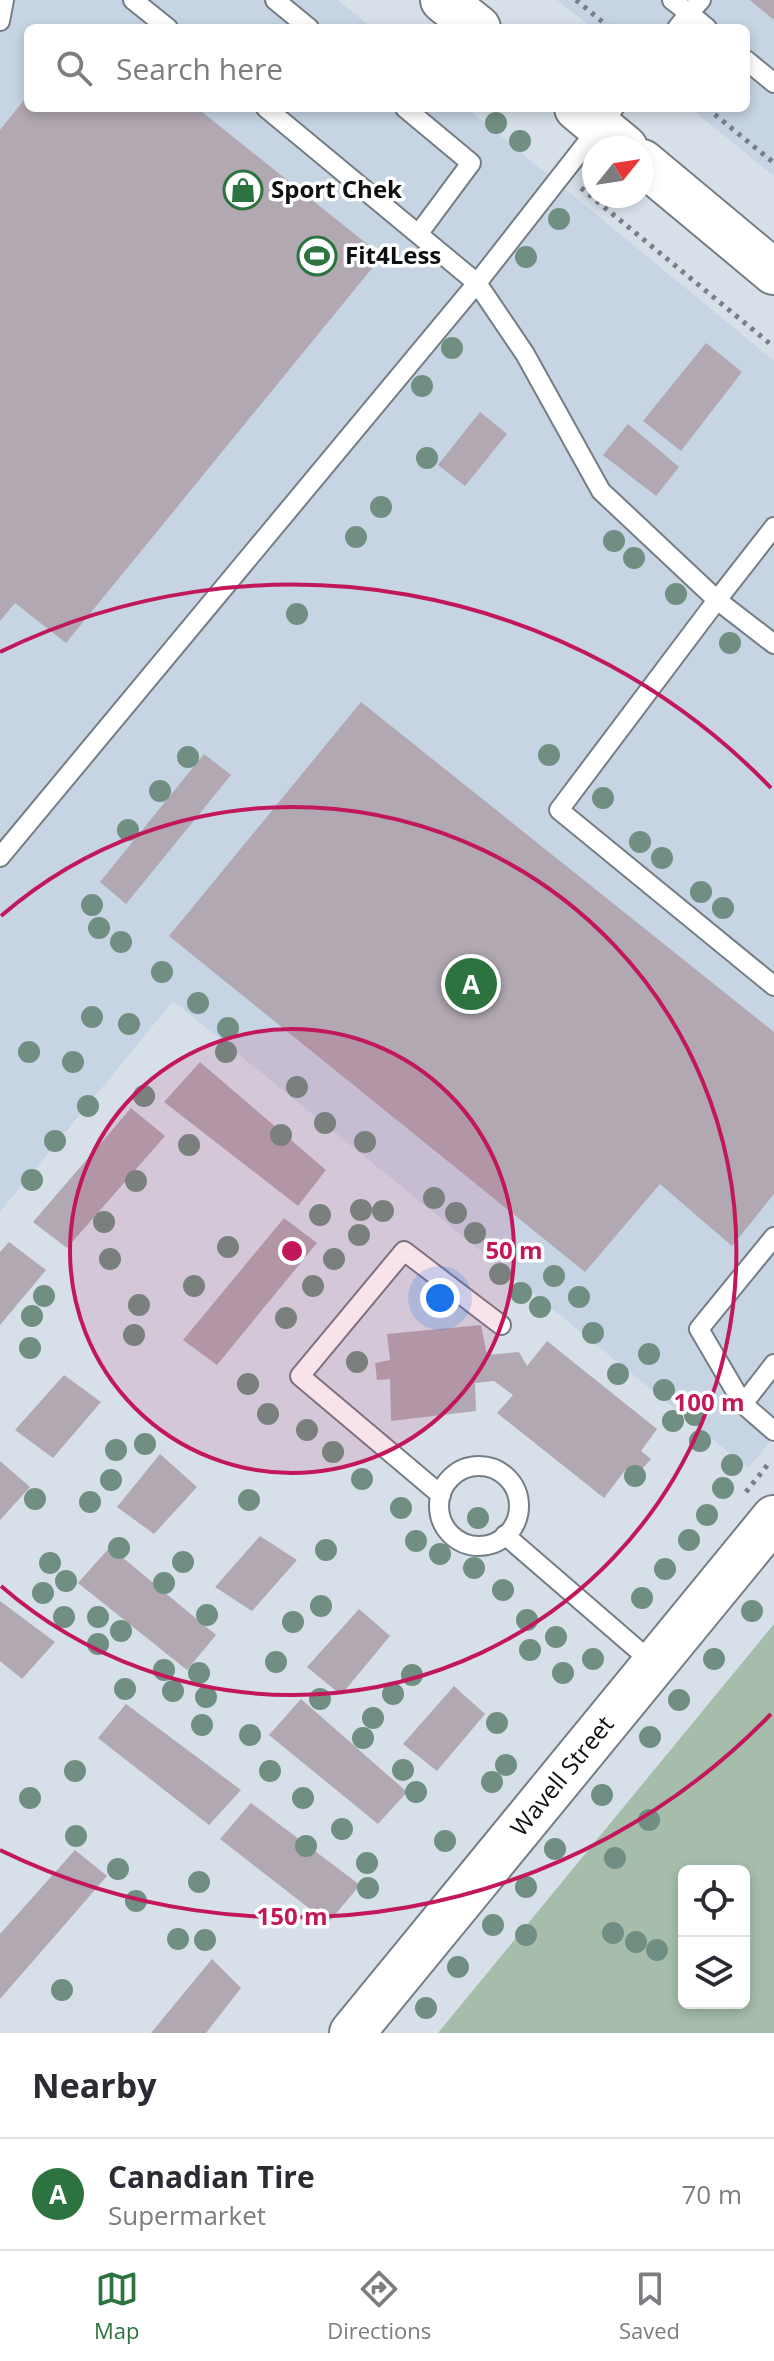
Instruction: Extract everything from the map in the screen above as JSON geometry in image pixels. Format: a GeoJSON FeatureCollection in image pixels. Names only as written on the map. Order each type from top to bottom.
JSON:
{"type":"FeatureCollection","features":[{"type":"Feature","properties":{"kind":"street"},"geometry":{"type":"LineString","coordinates":[[443,0],[473,24]]}},
{"type":"Feature","properties":{"kind":"street"},"geometry":{"type":"LineString","coordinates":[[654,172],[774,272]]}},
{"type":"Feature","properties":{"kind":"street","name":"Wavell Street"},"geometry":{"type":"LineString","coordinates":[[352,2033],[774,1518]]}},
{"type":"Feature","properties":{"kind":"lane"},"geometry":{"type":"LineString","coordinates":[[0,21],[4,0]]}},
{"type":"Feature","properties":{"kind":"lane"},"geometry":{"type":"LineString","coordinates":[[133,0],[163,24]]}},
{"type":"Feature","properties":{"kind":"lane"},"geometry":{"type":"LineString","coordinates":[[275,0],[304,24]]}},
{"type":"Feature","properties":{"kind":"lane"},"geometry":{"type":"LineString","coordinates":[[672,0],[689,14]]}},
{"type":"Feature","properties":{"kind":"lane"},"geometry":{"type":"LineString","coordinates":[[750,63],[774,83]]}},
{"type":"Feature","properties":{"kind":"lane"},"geometry":{"type":"LineString","coordinates":[[271,112],[477,283],[525,354],[601,491],[717,600],[774,644]]}},
{"type":"Feature","properties":{"kind":"lane"},"geometry":{"type":"LineString","coordinates":[[410,112],[471,163],[419,233]]}},
{"type":"Feature","properties":{"kind":"lane"},"geometry":{"type":"LineString","coordinates":[[0,857],[477,283],[604,123]]}},
{"type":"Feature","properties":{"kind":"lane"},"geometry":{"type":"LineString","coordinates":[[774,527],[559,810],[774,986]]}},
{"type":"Feature","properties":{"kind":"lane"},"geometry":{"type":"LineString","coordinates":[[774,1237],[699,1329],[743,1404],[774,1431]]}},
{"type":"Feature","properties":{"kind":"lane"},"geometry":{"type":"LineString","coordinates":[[441,1495],[300,1376],[404,1251],[501,1325]]}},
{"type":"Feature","properties":{"kind":"lane"},"geometry":{"type":"LineString","coordinates":[[743,1404],[774,1364]]}},
{"type":"Feature","properties":{"kind":"lane"},"geometry":{"type":"LineString","coordinates":[[490,1468],[501,1474],[517,1493],[518,1506],[517,1519],[505,1535],[490,1544],[477,1546],[452,1536],[440,1513],[441,1495],[452,1476],[463,1469],[490,1468]]}},
{"type":"Feature","properties":{"kind":"lane"},"geometry":{"type":"LineString","coordinates":[[505,1535],[653,1663]]}},
{"type":"Feature","properties":{"kind":"path"},"geometry":{"type":"LineString","coordinates":[[576,0],[605,24]]}},
{"type":"Feature","properties":{"kind":"path"},"geometry":{"type":"LineString","coordinates":[[712,112],[774,163]]}},
{"type":"Feature","properties":{"kind":"path"},"geometry":{"type":"LineString","coordinates":[[581,188],[774,347]]}},
{"type":"Feature","properties":{"kind":"shaded area"},"geometry":{"type":"Polygon","coordinates":[[[0,0],[338,0],[367,24],[24,24],[24,112],[472,112],[582,203],[582,208],[588,208],[774,361],[774,1437],[748,1468],[173,1001],[0,1212],[0,0]]]}},
{"type":"Feature","properties":{"kind":"shaded area"},"geometry":{"type":"Polygon","coordinates":[[[557,0],[774,0],[774,176],[695,112],[750,112],[750,24],[587,24],[557,0]]]}},
{"type":"Feature","properties":{"kind":"green space"},"geometry":{"type":"Polygon","coordinates":[[[774,1624],[774,2033],[438,2033],[774,1624]]]}},
{"type":"Feature","properties":{"kind":"building"},"geometry":{"type":"Polygon","coordinates":[[[750,0],[774,0],[774,20],[750,0]]]}},
{"type":"Feature","properties":{"kind":"building"},"geometry":{"type":"Polygon","coordinates":[[[24,100],[24,112],[202,112],[382,256],[66,643],[15,603],[0,621],[0,130],[24,100]]]}},
{"type":"Feature","properties":{"kind":"building"},"geometry":{"type":"Polygon","coordinates":[[[706,343],[742,372],[681,451],[643,421],[706,343]]]}},
{"type":"Feature","properties":{"kind":"building"},"geometry":{"type":"Polygon","coordinates":[[[480,412],[507,434],[465,486],[438,465],[480,412]]]}},
{"type":"Feature","properties":{"kind":"building"},"geometry":{"type":"Polygon","coordinates":[[[628,424],[679,467],[656,496],[603,455],[628,424]]]}},
{"type":"Feature","properties":{"kind":"building"},"geometry":{"type":"Polygon","coordinates":[[[361,702],[774,1032],[774,1194],[732,1246],[660,1184],[585,1272],[169,936],[361,702]]]}},
{"type":"Feature","properties":{"kind":"building"},"geometry":{"type":"Polygon","coordinates":[[[204,754],[231,775],[126,904],[100,882],[204,754]]]}},
{"type":"Feature","properties":{"kind":"building"},"geometry":{"type":"Polygon","coordinates":[[[200,1062],[326,1170],[298,1206],[164,1102],[200,1062]]]}},
{"type":"Feature","properties":{"kind":"building"},"geometry":{"type":"Polygon","coordinates":[[[131,1108],[165,1136],[67,1248],[33,1222],[131,1108]]]}},
{"type":"Feature","properties":{"kind":"building"},"geometry":{"type":"Polygon","coordinates":[[[284,1218],[317,1243],[217,1365],[183,1340],[284,1218]]]}},
{"type":"Feature","properties":{"kind":"building"},"geometry":{"type":"Polygon","coordinates":[[[9,1242],[46,1270],[0,1325],[0,1252],[9,1242]]]}},
{"type":"Feature","properties":{"kind":"building"},"geometry":{"type":"Polygon","coordinates":[[[481,1325],[487,1355],[519,1352],[527,1366],[547,1341],[657,1429],[641,1451],[651,1459],[636,1476],[626,1469],[604,1498],[497,1413],[513,1395],[494,1381],[475,1383],[476,1411],[391,1421],[390,1379],[377,1380],[375,1363],[390,1360],[387,1334],[481,1325]]]}},
{"type":"Feature","properties":{"kind":"building"},"geometry":{"type":"Polygon","coordinates":[[[64,1375],[101,1402],[53,1458],[15,1430],[64,1375]]]}},
{"type":"Feature","properties":{"kind":"building"},"geometry":{"type":"Polygon","coordinates":[[[160,1454],[197,1487],[154,1534],[117,1507],[160,1454]]]}},
{"type":"Feature","properties":{"kind":"building"},"geometry":{"type":"Polygon","coordinates":[[[0,1461],[30,1487],[0,1520],[0,1461]]]}},
{"type":"Feature","properties":{"kind":"building"},"geometry":{"type":"Polygon","coordinates":[[[260,1536],[297,1560],[252,1611],[215,1587],[260,1536]]]}},
{"type":"Feature","properties":{"kind":"building"},"geometry":{"type":"Polygon","coordinates":[[[110,1547],[216,1635],[187,1670],[78,1583],[110,1547]]]}},
{"type":"Feature","properties":{"kind":"building"},"geometry":{"type":"Polygon","coordinates":[[[0,1601],[55,1642],[22,1679],[0,1661],[0,1601]]]}},
{"type":"Feature","properties":{"kind":"building"},"geometry":{"type":"Polygon","coordinates":[[[359,1609],[390,1636],[341,1695],[307,1667],[359,1609]]]}},
{"type":"Feature","properties":{"kind":"building"},"geometry":{"type":"Polygon","coordinates":[[[454,1686],[485,1714],[437,1771],[403,1744],[454,1686]]]}},
{"type":"Feature","properties":{"kind":"building"},"geometry":{"type":"Polygon","coordinates":[[[301,1699],[407,1792],[378,1824],[269,1735],[301,1699]]]}},
{"type":"Feature","properties":{"kind":"building"},"geometry":{"type":"Polygon","coordinates":[[[126,1704],[241,1790],[209,1825],[98,1738],[126,1704]]]}},
{"type":"Feature","properties":{"kind":"building"},"geometry":{"type":"Polygon","coordinates":[[[251,1803],[360,1885],[328,1923],[220,1839],[251,1803]]]}},
{"type":"Feature","properties":{"kind":"building"},"geometry":{"type":"Polygon","coordinates":[[[75,1850],[107,1876],[0,1999],[0,1934],[75,1850]]]}},
{"type":"Feature","properties":{"kind":"building"},"geometry":{"type":"Polygon","coordinates":[[[212,1959],[241,1988],[206,2033],[151,2033],[212,1959]]]}},
{"type":"Feature","properties":{"kind":"place","name":"Sport Chek"},"geometry":{"type":"Point","coordinates":[243,190]}},
{"type":"Feature","properties":{"kind":"place","name":"Fit4Less"},"geometry":{"type":"Point","coordinates":[317,256]}},
{"type":"Feature","properties":{"kind":"place","name":"Canadian Tire"},"geometry":{"type":"Point","coordinates":[471,984]}}]}
